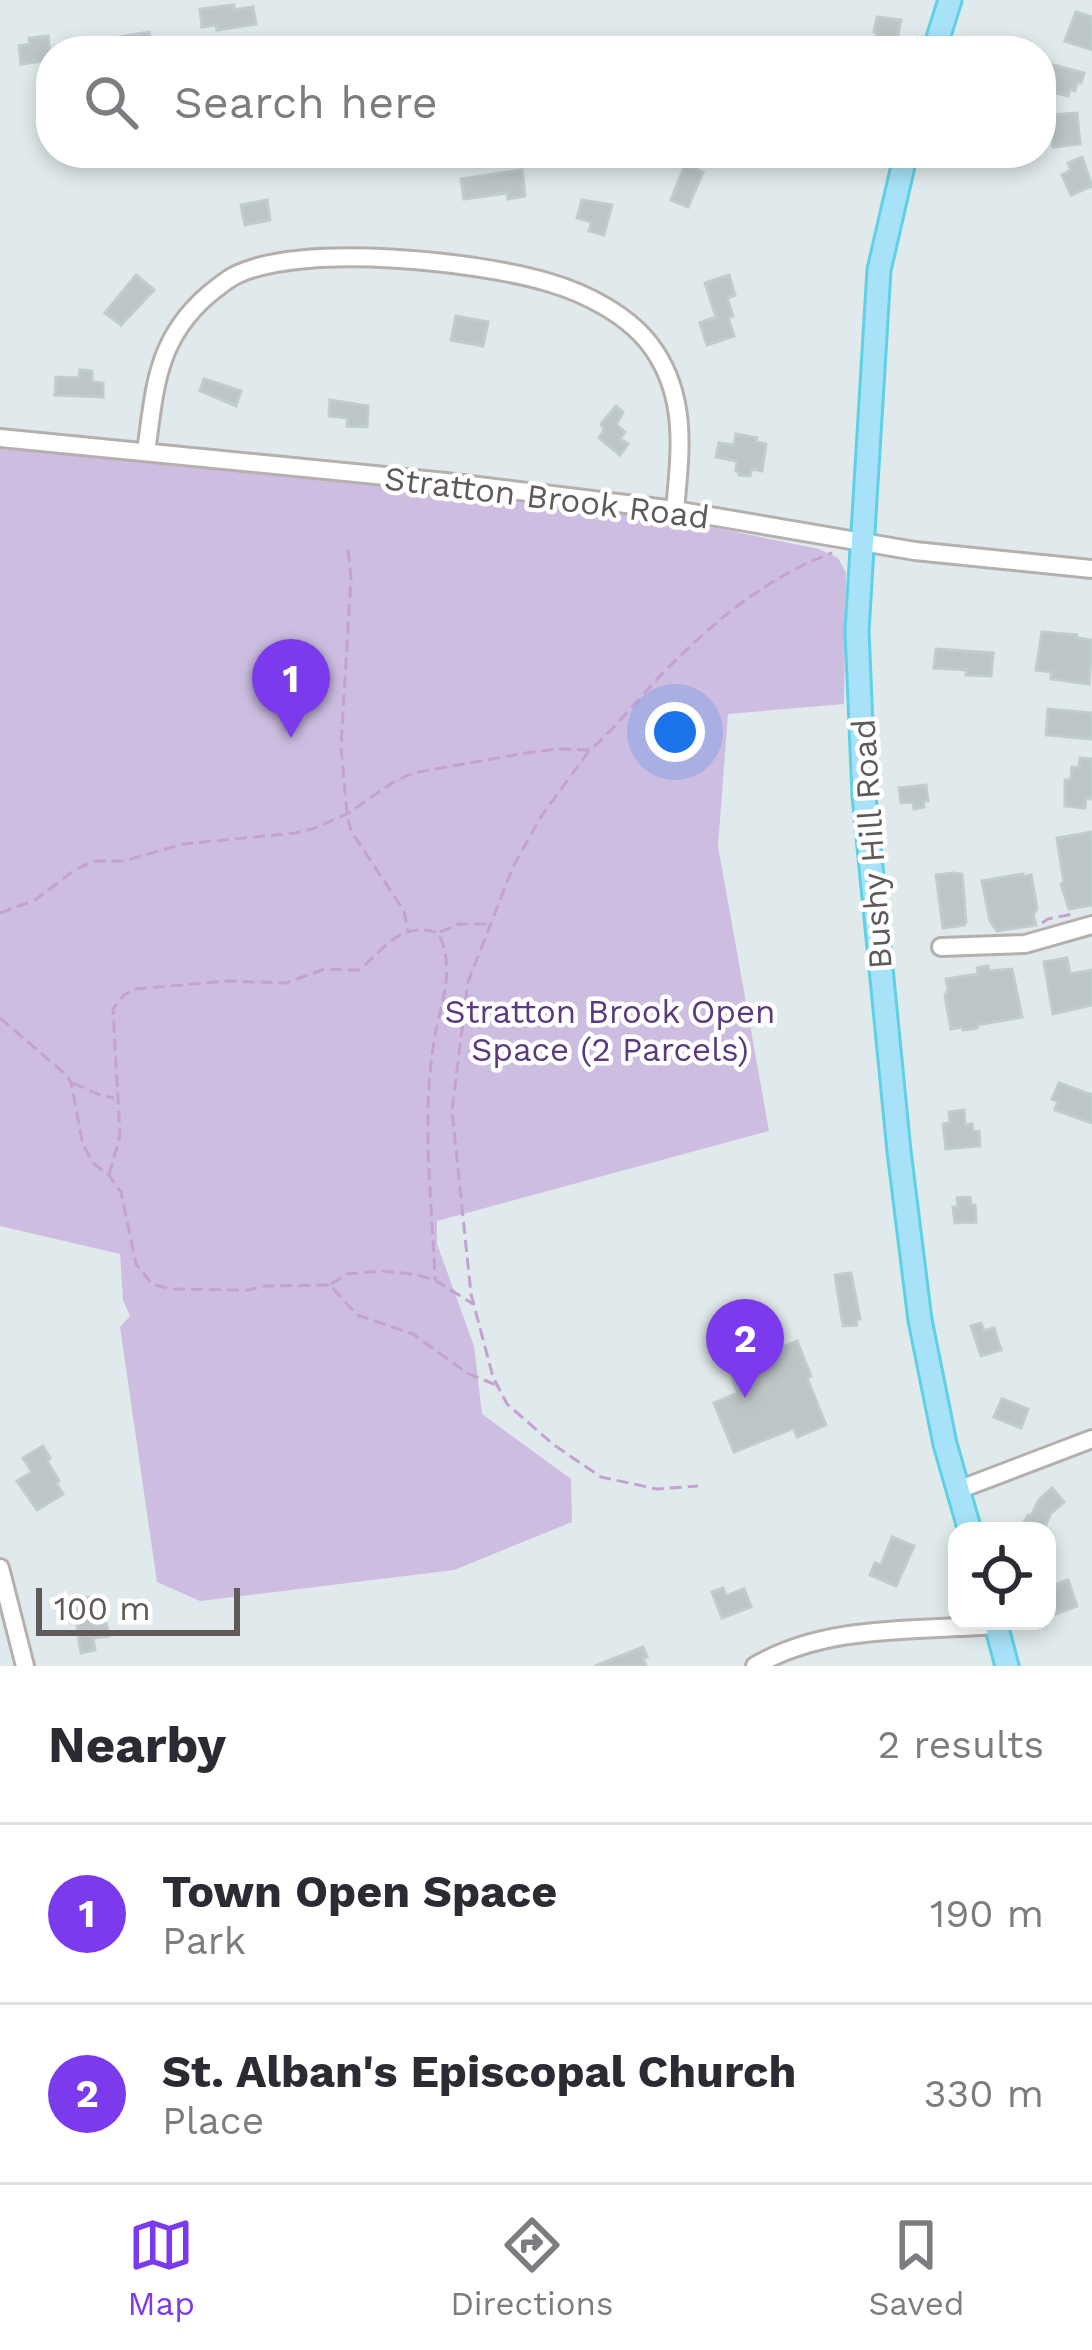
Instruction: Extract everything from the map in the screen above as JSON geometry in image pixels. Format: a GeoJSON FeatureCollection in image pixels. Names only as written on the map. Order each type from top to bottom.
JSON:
{"type":"FeatureCollection","features":[{"type":"Feature","properties":{"kind":"main road"},"geometry":{"type":"LineString","coordinates":[[939,36],[950,0]]}},
{"type":"Feature","properties":{"kind":"main road","name":"Bushy Hill Road"},"geometry":{"type":"LineString","coordinates":[[903,168],[879,270],[857,631],[870,874],[920,1320],[932,1388],[967,1522]]}},
{"type":"Feature","properties":{"kind":"main road"},"geometry":{"type":"LineString","coordinates":[[998,1630],[1007,1666]]}},
{"type":"Feature","properties":{"kind":"street"},"geometry":{"type":"LineString","coordinates":[[146,452],[156,374],[164,350],[186,317],[237,274],[321,257],[441,263],[547,282],[581,295],[638,332],[669,377],[676,397],[680,447],[675,510]]}},
{"type":"Feature","properties":{"kind":"street","name":"Stratton Brook Road"},"geometry":{"type":"LineString","coordinates":[[0,438],[446,482],[675,510],[991,560],[1092,569]]}},
{"type":"Feature","properties":{"kind":"street"},"geometry":{"type":"LineString","coordinates":[[941,947],[1025,944],[1092,925]]}},
{"type":"Feature","properties":{"kind":"street"},"geometry":{"type":"LineString","coordinates":[[958,1490],[1092,1439]]}},
{"type":"Feature","properties":{"kind":"street"},"geometry":{"type":"LineString","coordinates":[[0,1568],[25,1666]]}},
{"type":"Feature","properties":{"kind":"street"},"geometry":{"type":"LineString","coordinates":[[755,1666],[825,1638],[948,1627]]}},
{"type":"Feature","properties":{"kind":"path"},"geometry":{"type":"LineString","coordinates":[[698,1486],[657,1489],[601,1477],[507,1405],[497,1385],[474,1305],[456,1167],[452,1111],[468,982],[513,867],[540,818],[590,750],[717,620],[801,564],[862,542]]}},
{"type":"Feature","properties":{"kind":"path"},"geometry":{"type":"LineString","coordinates":[[348,550],[351,577],[341,747],[347,814],[350,831],[404,911],[409,932]]}},
{"type":"Feature","properties":{"kind":"path"},"geometry":{"type":"LineString","coordinates":[[0,913],[35,900],[76,869],[95,861],[124,861],[183,844],[315,828],[347,814],[413,772],[526,753],[590,750]]}},
{"type":"Feature","properties":{"kind":"path"},"geometry":{"type":"LineString","coordinates":[[110,1174],[120,1136],[113,1009],[124,995],[135,989],[228,981],[285,983],[325,969],[359,970],[382,945],[409,932],[429,929],[438,933],[459,924],[491,923]]}},
{"type":"Feature","properties":{"kind":"path"},"geometry":{"type":"LineString","coordinates":[[435,1280],[428,1097],[448,967],[438,933]]}},
{"type":"Feature","properties":{"kind":"path"},"geometry":{"type":"LineString","coordinates":[[0,1018],[71,1082],[82,1144],[121,1192],[136,1264],[152,1284],[170,1289],[248,1290],[330,1285],[347,1274],[381,1271],[435,1280],[474,1305]]}},
{"type":"Feature","properties":{"kind":"path"},"geometry":{"type":"LineString","coordinates":[[71,1082],[117,1099]]}},
{"type":"Feature","properties":{"kind":"path"},"geometry":{"type":"LineString","coordinates":[[330,1285],[357,1315],[412,1334],[466,1373],[497,1385]]}},
{"type":"Feature","properties":{"kind":"green space","name":"Stratton Brook Open Space (2 Parcels)"},"geometry":{"type":"Polygon","coordinates":[[[0,449],[350,478],[691,523],[819,549],[838,558],[846,573],[844,704],[728,714],[718,846],[769,1131],[437,1221],[437,1244],[474,1346],[482,1414],[571,1479],[572,1522],[454,1570],[200,1601],[157,1582],[120,1327],[130,1316],[123,1300],[120,1254],[0,1226],[0,449]]]}},
{"type":"Feature","properties":{"kind":"building"},"geometry":{"type":"Polygon","coordinates":[[[234,5],[234,10],[253,7],[256,24],[217,30],[216,25],[202,27],[200,9],[234,5]]]}},
{"type":"Feature","properties":{"kind":"building"},"geometry":{"type":"Polygon","coordinates":[[[1076,12],[1092,17],[1092,50],[1065,41],[1076,12]]]}},
{"type":"Feature","properties":{"kind":"building"},"geometry":{"type":"Polygon","coordinates":[[[877,17],[901,20],[898,36],[874,32],[877,17]]]}},
{"type":"Feature","properties":{"kind":"building"},"geometry":{"type":"Polygon","coordinates":[[[36,37],[36,62],[21,64],[19,46],[30,44],[29,38],[36,37]]]}},
{"type":"Feature","properties":{"kind":"building"},"geometry":{"type":"Polygon","coordinates":[[[1056,66],[1084,73],[1068,96],[1056,93],[1056,66]]]}},
{"type":"Feature","properties":{"kind":"building"},"geometry":{"type":"Polygon","coordinates":[[[1077,113],[1080,144],[1056,147],[1056,115],[1077,113]]]}},
{"type":"Feature","properties":{"kind":"building"},"geometry":{"type":"Polygon","coordinates":[[[1082,157],[1092,186],[1071,195],[1062,175],[1071,170],[1068,163],[1082,157]]]}},
{"type":"Feature","properties":{"kind":"building"},"geometry":{"type":"Polygon","coordinates":[[[684,168],[703,172],[688,207],[671,200],[684,168]]]}},
{"type":"Feature","properties":{"kind":"building"},"geometry":{"type":"Polygon","coordinates":[[[522,170],[525,196],[508,199],[507,193],[464,199],[461,179],[522,170]]]}},
{"type":"Feature","properties":{"kind":"building"},"geometry":{"type":"Polygon","coordinates":[[[267,200],[270,220],[245,225],[241,205],[267,200]]]}},
{"type":"Feature","properties":{"kind":"building"},"geometry":{"type":"Polygon","coordinates":[[[582,200],[612,205],[604,235],[589,231],[592,222],[577,218],[582,200]]]}},
{"type":"Feature","properties":{"kind":"building"},"geometry":{"type":"Polygon","coordinates":[[[136,275],[154,290],[121,325],[105,313],[136,275]]]}},
{"type":"Feature","properties":{"kind":"building"},"geometry":{"type":"Polygon","coordinates":[[[729,275],[735,295],[727,298],[733,316],[728,318],[734,336],[707,345],[700,323],[716,317],[705,283],[729,275]]]}},
{"type":"Feature","properties":{"kind":"building"},"geometry":{"type":"Polygon","coordinates":[[[456,316],[488,322],[483,346],[451,340],[456,316]]]}},
{"type":"Feature","properties":{"kind":"building"},"geometry":{"type":"Polygon","coordinates":[[[80,370],[92,371],[92,382],[103,383],[103,397],[55,395],[56,377],[79,378],[80,370]]]}},
{"type":"Feature","properties":{"kind":"building"},"geometry":{"type":"Polygon","coordinates":[[[204,379],[241,391],[236,406],[200,391],[204,379]]]}},
{"type":"Feature","properties":{"kind":"building"},"geometry":{"type":"Polygon","coordinates":[[[330,400],[368,406],[367,427],[347,426],[348,418],[329,416],[330,400]]]}},
{"type":"Feature","properties":{"kind":"building"},"geometry":{"type":"Polygon","coordinates":[[[616,406],[623,412],[616,425],[625,432],[620,439],[628,444],[620,455],[599,438],[604,430],[601,424],[616,406]]]}},
{"type":"Feature","properties":{"kind":"building"},"geometry":{"type":"Polygon","coordinates":[[[736,434],[766,444],[762,471],[752,469],[750,476],[739,475],[737,461],[716,457],[719,443],[734,445],[736,434]]]}},
{"type":"Feature","properties":{"kind":"building"},"geometry":{"type":"Polygon","coordinates":[[[1042,632],[1092,640],[1089,684],[1051,679],[1051,672],[1036,670],[1042,632]]]}},
{"type":"Feature","properties":{"kind":"building"},"geometry":{"type":"Polygon","coordinates":[[[936,649],[993,653],[991,676],[934,668],[936,649]]]}},
{"type":"Feature","properties":{"kind":"building"},"geometry":{"type":"Polygon","coordinates":[[[1048,709],[1092,713],[1092,739],[1046,735],[1048,709]]]}},
{"type":"Feature","properties":{"kind":"building"},"geometry":{"type":"Polygon","coordinates":[[[1080,758],[1092,759],[1092,799],[1086,798],[1085,808],[1065,806],[1065,780],[1071,780],[1072,767],[1079,768],[1080,758]]]}},
{"type":"Feature","properties":{"kind":"building"},"geometry":{"type":"Polygon","coordinates":[[[926,785],[924,807],[914,809],[913,802],[901,803],[899,788],[926,785]]]}},
{"type":"Feature","properties":{"kind":"building"},"geometry":{"type":"Polygon","coordinates":[[[1092,832],[1092,905],[1069,909],[1061,884],[1057,838],[1092,832]]]}},
{"type":"Feature","properties":{"kind":"building"},"geometry":{"type":"Polygon","coordinates":[[[962,874],[966,922],[943,928],[936,875],[962,874]]]}},
{"type":"Feature","properties":{"kind":"building"},"geometry":{"type":"Polygon","coordinates":[[[1031,875],[1036,925],[997,931],[990,921],[982,881],[1031,875]]]}},
{"type":"Feature","properties":{"kind":"building"},"geometry":{"type":"Polygon","coordinates":[[[1067,958],[1070,974],[1092,970],[1092,1005],[1053,1014],[1044,962],[1067,958]]]}},
{"type":"Feature","properties":{"kind":"building"},"geometry":{"type":"Polygon","coordinates":[[[988,966],[989,971],[1012,969],[1022,1017],[951,1029],[946,979],[978,974],[977,968],[988,966]]]}},
{"type":"Feature","properties":{"kind":"building"},"geometry":{"type":"Polygon","coordinates":[[[1059,1083],[1092,1095],[1092,1123],[1055,1110],[1058,1101],[1052,1099],[1059,1083]]]}},
{"type":"Feature","properties":{"kind":"building"},"geometry":{"type":"Polygon","coordinates":[[[964,1110],[965,1125],[972,1124],[973,1132],[979,1131],[980,1146],[946,1149],[943,1124],[950,1123],[949,1112],[964,1110]]]}},
{"type":"Feature","properties":{"kind":"building"},"geometry":{"type":"Polygon","coordinates":[[[970,1197],[976,1222],[955,1223],[957,1198],[970,1197]]]}},
{"type":"Feature","properties":{"kind":"building"},"geometry":{"type":"Polygon","coordinates":[[[851,1273],[860,1319],[857,1325],[843,1326],[835,1275],[851,1273]]]}},
{"type":"Feature","properties":{"kind":"building"},"geometry":{"type":"Polygon","coordinates":[[[981,1323],[984,1331],[994,1328],[1001,1350],[981,1356],[971,1326],[981,1323]]]}},
{"type":"Feature","properties":{"kind":"building"},"geometry":{"type":"Polygon","coordinates":[[[797,1341],[826,1425],[797,1437],[794,1428],[734,1452],[714,1403],[738,1393],[730,1373],[797,1341]]]}},
{"type":"Feature","properties":{"kind":"building"},"geometry":{"type":"Polygon","coordinates":[[[1002,1399],[1028,1409],[1021,1428],[994,1417],[1002,1399]]]}},
{"type":"Feature","properties":{"kind":"building"},"geometry":{"type":"Polygon","coordinates":[[[43,1446],[63,1494],[37,1510],[17,1481],[32,1472],[23,1458],[43,1446]]]}},
{"type":"Feature","properties":{"kind":"building"},"geometry":{"type":"Polygon","coordinates":[[[1052,1488],[1064,1502],[1047,1522],[1024,1522],[1031,1516],[1052,1488]]]}},
{"type":"Feature","properties":{"kind":"building"},"geometry":{"type":"Polygon","coordinates":[[[892,1537],[914,1546],[896,1586],[870,1575],[875,1563],[881,1565],[892,1537]]]}},
{"type":"Feature","properties":{"kind":"building"},"geometry":{"type":"Polygon","coordinates":[[[1068,1580],[1077,1606],[1056,1614],[1056,1585],[1068,1580]]]}},
{"type":"Feature","properties":{"kind":"building"},"geometry":{"type":"Polygon","coordinates":[[[723,1588],[726,1596],[744,1589],[751,1607],[722,1618],[712,1592],[723,1588]]]}},
{"type":"Feature","properties":{"kind":"building"},"geometry":{"type":"Polygon","coordinates":[[[92,1597],[97,1625],[106,1623],[109,1636],[93,1638],[95,1650],[81,1653],[73,1600],[92,1597]]]}},
{"type":"Feature","properties":{"kind":"building"},"geometry":{"type":"Polygon","coordinates":[[[643,1647],[646,1666],[595,1666],[643,1647]]]}},
{"type":"Feature","properties":{"kind":"place","name":"Town Open Space"},"geometry":{"type":"Point","coordinates":[291,738]}},
{"type":"Feature","properties":{"kind":"place","name":"St. Alban's Episcopal Church"},"geometry":{"type":"Point","coordinates":[745,1398]}}]}
